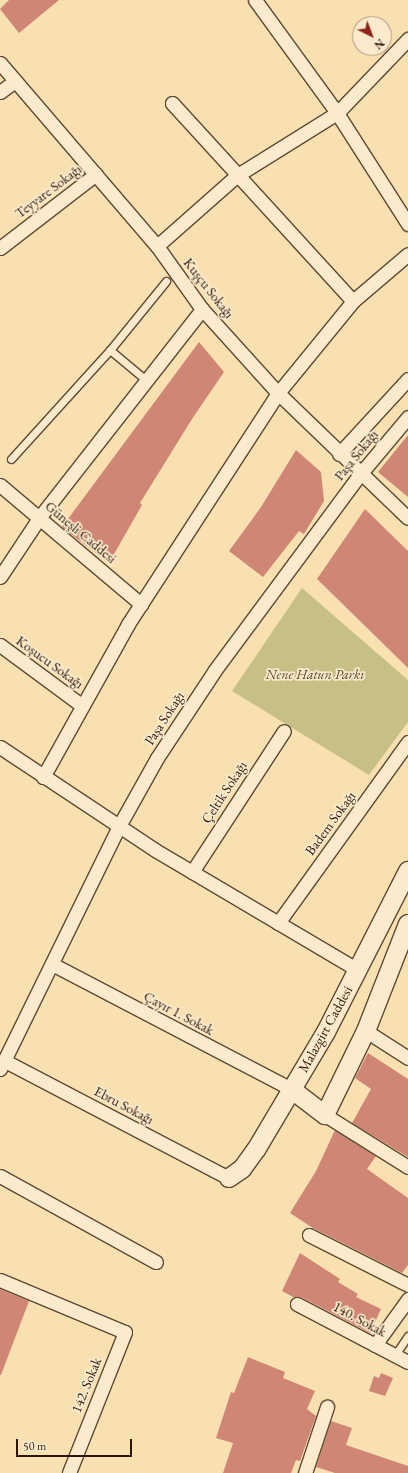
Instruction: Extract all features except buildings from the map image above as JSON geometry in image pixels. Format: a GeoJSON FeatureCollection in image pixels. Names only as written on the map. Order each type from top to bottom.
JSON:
{"type":"FeatureCollection","features":[{"type":"Feature","properties":{"kind":"main road","name":"Malazgirt Caddesi"},"geometry":{"type":"LineString","coordinates":[[229,1178],[242,1169],[256,1150],[326,1032],[408,871]]}},
{"type":"Feature","properties":{"kind":"main road"},"geometry":{"type":"LineString","coordinates":[[292,1089],[325,1115],[366,1031],[408,924]]}},
{"type":"Feature","properties":{"kind":"street"},"geometry":{"type":"LineString","coordinates":[[255,0],[337,113],[408,224]]}},
{"type":"Feature","properties":{"kind":"street"},"geometry":{"type":"LineString","coordinates":[[157,246],[236,176],[337,113],[408,39]]}},
{"type":"Feature","properties":{"kind":"street","name":"Kuşçu Sokağı"},"geometry":{"type":"LineString","coordinates":[[0,63],[157,246],[202,309],[278,393],[339,454],[408,518]]}},
{"type":"Feature","properties":{"kind":"street"},"geometry":{"type":"LineString","coordinates":[[0,92],[15,81]]}},
{"type":"Feature","properties":{"kind":"street"},"geometry":{"type":"LineString","coordinates":[[172,103],[236,176],[352,301]]}},
{"type":"Feature","properties":{"kind":"street","name":"Teyyare Sokağı"},"geometry":{"type":"LineString","coordinates":[[0,248],[96,174]]}},
{"type":"Feature","properties":{"kind":"street"},"geometry":{"type":"LineString","coordinates":[[42,776],[81,705],[141,604],[278,393],[352,301],[408,254]]}},
{"type":"Feature","properties":{"kind":"street"},"geometry":{"type":"LineString","coordinates":[[0,577],[39,518],[202,309]]}},
{"type":"Feature","properties":{"kind":"street","name":"Paşa Sokağı"},"geometry":{"type":"LineString","coordinates":[[339,454],[408,379]]}},
{"type":"Feature","properties":{"kind":"street","name":"Paşa Sokağı"},"geometry":{"type":"LineString","coordinates":[[2,1065],[119,826],[157,758],[215,670],[361,473],[408,417]]}},
{"type":"Feature","properties":{"kind":"street","name":"Güneşli Caddesi"},"geometry":{"type":"LineString","coordinates":[[0,485],[141,604]]}},
{"type":"Feature","properties":{"kind":"street","name":"Koşucu Sokağı"},"geometry":{"type":"LineString","coordinates":[[0,646],[81,705]]}},
{"type":"Feature","properties":{"kind":"street","name":"Çeltik Sokağı"},"geometry":{"type":"LineString","coordinates":[[192,872],[284,731]]}},
{"type":"Feature","properties":{"kind":"street","name":"Badem Sokağı"},"geometry":{"type":"LineString","coordinates":[[278,923],[408,742]]}},
{"type":"Feature","properties":{"kind":"street"},"geometry":{"type":"LineString","coordinates":[[0,747],[42,776],[192,872],[358,970]]}},
{"type":"Feature","properties":{"kind":"street","name":"Çayır 1. Sokak"},"geometry":{"type":"LineString","coordinates":[[52,964],[292,1089]]}},
{"type":"Feature","properties":{"kind":"street"},"geometry":{"type":"LineString","coordinates":[[366,1031],[408,1058]]}},
{"type":"Feature","properties":{"kind":"street","name":"Ebru Sokağı"},"geometry":{"type":"LineString","coordinates":[[2,1065],[229,1178]]}},
{"type":"Feature","properties":{"kind":"street"},"geometry":{"type":"LineString","coordinates":[[325,1115],[408,1167]]}},
{"type":"Feature","properties":{"kind":"street"},"geometry":{"type":"LineString","coordinates":[[0,1176],[156,1262]]}},
{"type":"Feature","properties":{"kind":"street"},"geometry":{"type":"LineString","coordinates":[[308,1235],[408,1285]]}},
{"type":"Feature","properties":{"kind":"street","name":"142. Sokak"},"geometry":{"type":"LineString","coordinates":[[0,1280],[125,1332],[69,1473]]}},
{"type":"Feature","properties":{"kind":"street"},"geometry":{"type":"LineString","coordinates":[[375,1345],[408,1299]]}},
{"type":"Feature","properties":{"kind":"street","name":"140. Sokak"},"geometry":{"type":"LineString","coordinates":[[297,1304],[408,1362]]}},
{"type":"Feature","properties":{"kind":"street"},"geometry":{"type":"LineString","coordinates":[[305,1473],[327,1407]]}},
{"type":"Feature","properties":{"kind":"lane"},"geometry":{"type":"LineString","coordinates":[[11,459],[110,350],[166,281]]}},
{"type":"Feature","properties":{"kind":"lane"},"geometry":{"type":"LineString","coordinates":[[110,350],[146,380]]}},
{"type":"Feature","properties":{"kind":"lane"},"geometry":{"type":"LineString","coordinates":[[395,1355],[408,1336]]}},
{"type":"Feature","properties":{"kind":"green space","name":"Nene Hatun Parkı"},"geometry":{"type":"Polygon","coordinates":[[[302,588],[408,680],[408,722],[369,775],[232,691],[302,588]]]}}]}
